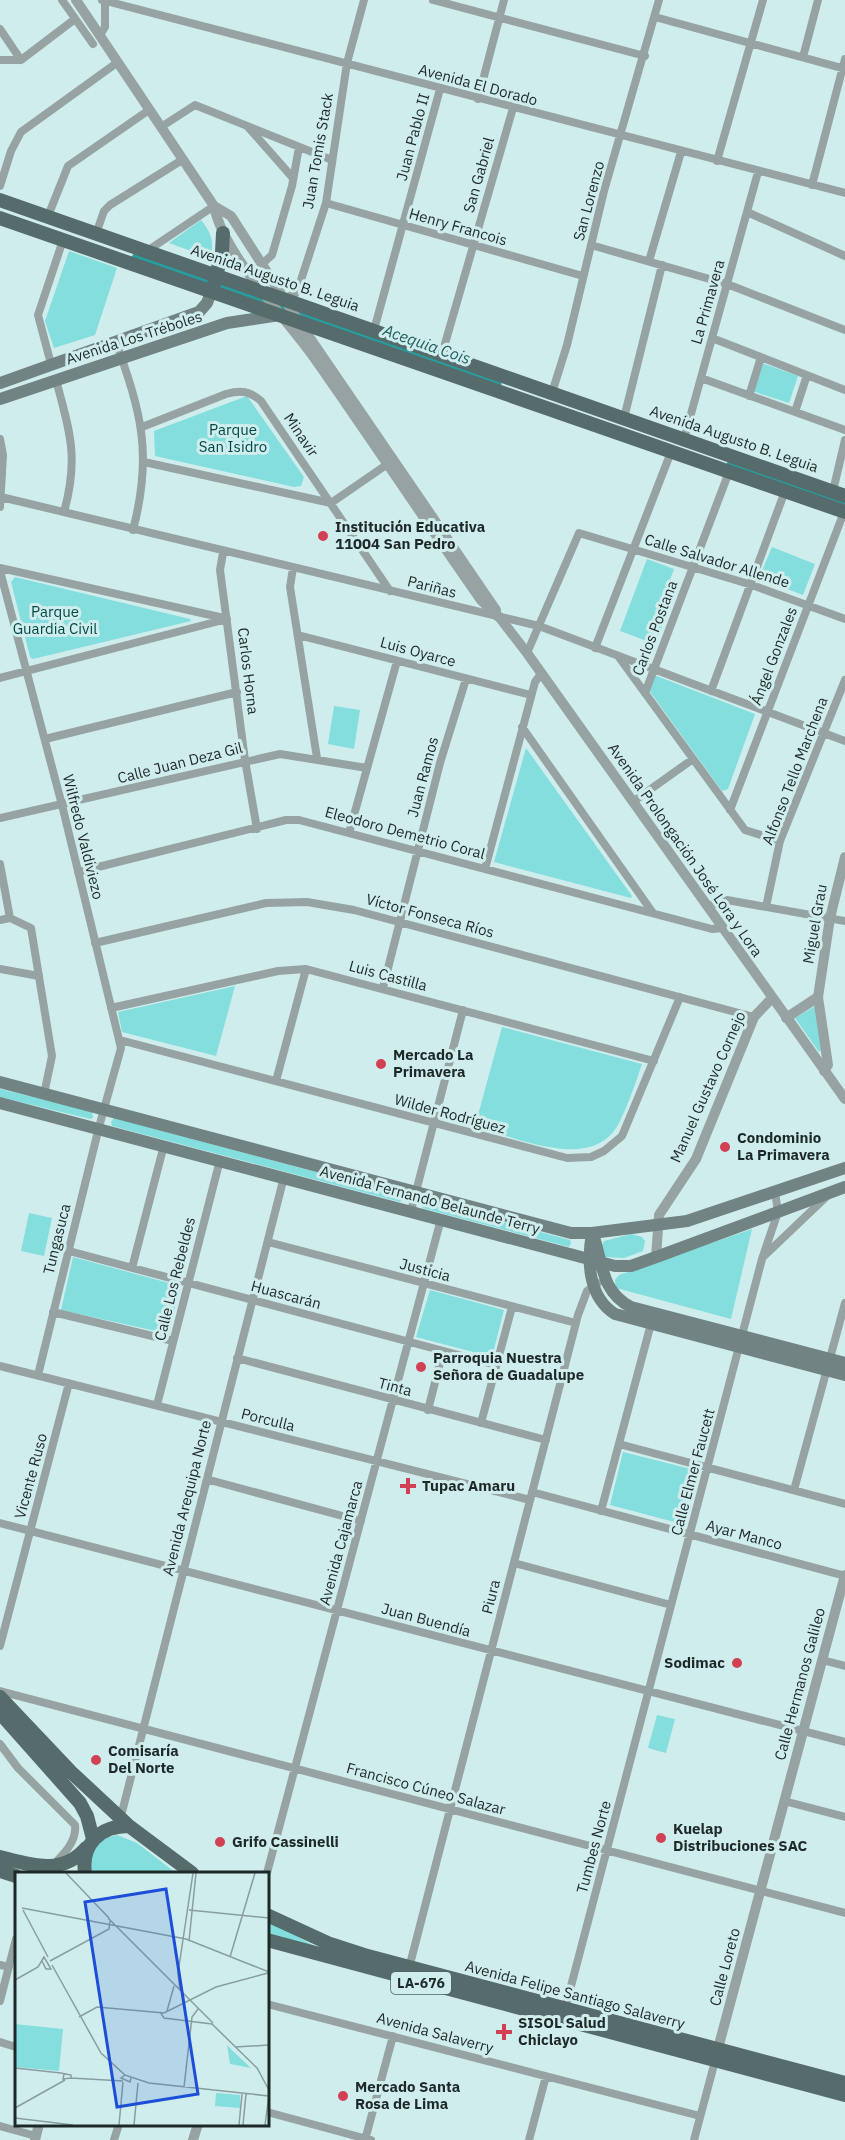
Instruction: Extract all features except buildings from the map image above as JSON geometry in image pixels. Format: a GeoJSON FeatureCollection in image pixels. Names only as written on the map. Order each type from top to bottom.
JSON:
{"type":"FeatureCollection","features":[{"type":"Feature","properties":{"kind":"main road","name":"Avenida Augusto B. Leguia"},"geometry":{"type":"LineString","coordinates":[[0,200],[839,494]]}},
{"type":"Feature","properties":{"kind":"main road"},"geometry":{"type":"LineString","coordinates":[[0,218],[844,512]]}},
{"type":"Feature","properties":{"kind":"main road"},"geometry":{"type":"LineString","coordinates":[[212,291],[217,276],[223,233]]}},
{"type":"Feature","properties":{"kind":"main road","name":"Avenida Los Tréboles"},"geometry":{"type":"LineString","coordinates":[[0,383],[199,312],[207,303],[212,291]]}},
{"type":"Feature","properties":{"kind":"main road","name":"Avenida Los Tréboles"},"geometry":{"type":"LineString","coordinates":[[0,399],[234,321],[280,315]]}},
{"type":"Feature","properties":{"kind":"main road","name":"Avenida Fernando Belaunde Terry"},"geometry":{"type":"LineString","coordinates":[[0,1082],[571,1233],[592,1233],[687,1221],[845,1168]]}},
{"type":"Feature","properties":{"kind":"main road","name":"Avenida Fernando Belaunde Terry"},"geometry":{"type":"LineString","coordinates":[[0,1103],[99,1127],[596,1261],[631,1266],[839,1189]]}},
{"type":"Feature","properties":{"kind":"main road"},"geometry":{"type":"LineString","coordinates":[[592,1233],[596,1261],[594,1285],[605,1308],[615,1314],[652,1318],[828,1364],[845,1375]]}},
{"type":"Feature","properties":{"kind":"main road"},"geometry":{"type":"LineString","coordinates":[[596,1261],[608,1288],[621,1302],[652,1318]]}},
{"type":"Feature","properties":{"kind":"main road"},"geometry":{"type":"LineString","coordinates":[[828,1364],[845,1363]]}},
{"type":"Feature","properties":{"kind":"main road"},"geometry":{"type":"LineString","coordinates":[[0,1697],[122,1823],[187,1871]]}},
{"type":"Feature","properties":{"kind":"main road"},"geometry":{"type":"LineString","coordinates":[[0,1713],[80,1803],[87,1816],[90,1843],[84,1858],[85,1872]]}},
{"type":"Feature","properties":{"kind":"main road"},"geometry":{"type":"LineString","coordinates":[[0,1857],[34,1866],[51,1867],[69,1864],[109,1828],[122,1823]]}},
{"type":"Feature","properties":{"kind":"main road"},"geometry":{"type":"LineString","coordinates":[[0,1871],[15,1875]]}},
{"type":"Feature","properties":{"kind":"main road","name":"Avenida Felipe Santiago Salaverry"},"geometry":{"type":"LineString","coordinates":[[268,1915],[330,1944],[409,1968],[565,2009],[845,2095]]}},
{"type":"Feature","properties":{"kind":"main road","name":"Avenida Felipe Santiago Salaverry"},"geometry":{"type":"LineString","coordinates":[[268,1940],[716,2055],[845,2083]]}},
{"type":"Feature","properties":{"kind":"street"},"geometry":{"type":"LineString","coordinates":[[62,0],[93,44]]}},
{"type":"Feature","properties":{"kind":"street"},"geometry":{"type":"LineString","coordinates":[[76,0],[214,206],[147,251]]}},
{"type":"Feature","properties":{"kind":"street","name":"Avenida El Dorado"},"geometry":{"type":"LineString","coordinates":[[100,35],[105,27],[104,0],[845,194]]}},
{"type":"Feature","properties":{"kind":"street","name":"Juan Tomis Stack"},"geometry":{"type":"LineString","coordinates":[[284,298],[295,294],[300,283],[326,203],[347,63],[364,0]]}},
{"type":"Feature","properties":{"kind":"street"},"geometry":{"type":"LineString","coordinates":[[434,0],[645,56]]}},
{"type":"Feature","properties":{"kind":"street"},"geometry":{"type":"LineString","coordinates":[[478,99],[504,0]]}},
{"type":"Feature","properties":{"kind":"street","name":"San Lorenzo"},"geometry":{"type":"LineString","coordinates":[[546,408],[567,345],[591,245],[659,0]]}},
{"type":"Feature","properties":{"kind":"street"},"geometry":{"type":"LineString","coordinates":[[717,161],[763,0]]}},
{"type":"Feature","properties":{"kind":"street"},"geometry":{"type":"LineString","coordinates":[[803,57],[818,0]]}},
{"type":"Feature","properties":{"kind":"street"},"geometry":{"type":"LineString","coordinates":[[655,17],[803,57],[844,65],[813,185]]}},
{"type":"Feature","properties":{"kind":"street"},"geometry":{"type":"LineString","coordinates":[[0,60],[21,60],[75,19]]}},
{"type":"Feature","properties":{"kind":"street"},"geometry":{"type":"LineString","coordinates":[[0,29],[21,60]]}},
{"type":"Feature","properties":{"kind":"street"},"geometry":{"type":"LineString","coordinates":[[0,186],[11,151],[21,132],[118,63]]}},
{"type":"Feature","properties":{"kind":"street","name":"Juan Pablo II"},"geometry":{"type":"LineString","coordinates":[[374,330],[440,89]]}},
{"type":"Feature","properties":{"kind":"street"},"geometry":{"type":"LineString","coordinates":[[161,127],[195,105],[245,123],[332,160]]}},
{"type":"Feature","properties":{"kind":"street","name":"San Gabriel"},"geometry":{"type":"LineString","coordinates":[[442,354],[513,108]]}},
{"type":"Feature","properties":{"kind":"street"},"geometry":{"type":"LineString","coordinates":[[48,216],[68,166],[149,110]]}},
{"type":"Feature","properties":{"kind":"street"},"geometry":{"type":"LineString","coordinates":[[245,123],[293,178]]}},
{"type":"Feature","properties":{"kind":"street"},"geometry":{"type":"LineString","coordinates":[[262,264],[272,255],[299,147]]}},
{"type":"Feature","properties":{"kind":"street"},"geometry":{"type":"LineString","coordinates":[[649,261],[681,152]]}},
{"type":"Feature","properties":{"kind":"street"},"geometry":{"type":"LineString","coordinates":[[96,234],[104,211],[110,205],[182,160]]}},
{"type":"Feature","properties":{"kind":"street","name":"La Primavera"},"geometry":{"type":"LineString","coordinates":[[684,439],[758,172]]}},
{"type":"Feature","properties":{"kind":"street","name":"Henry Francois"},"geometry":{"type":"LineString","coordinates":[[326,203],[583,276]]}},
{"type":"Feature","properties":{"kind":"street","name":"Avenida Prolongación José Lora y Lora"},"geometry":{"type":"LineString","coordinates":[[214,206],[218,225],[262,291],[390,462]]}},
{"type":"Feature","properties":{"kind":"street","name":"Avenida Prolongación José Lora y Lora"},"geometry":{"type":"LineString","coordinates":[[214,206],[231,216],[481,600],[500,618],[527,653],[845,1099]]}},
{"type":"Feature","properties":{"kind":"street"},"geometry":{"type":"LineString","coordinates":[[747,212],[845,256]]}},
{"type":"Feature","properties":{"kind":"street"},"geometry":{"type":"LineString","coordinates":[[51,364],[38,315],[63,240]]}},
{"type":"Feature","properties":{"kind":"street"},"geometry":{"type":"LineString","coordinates":[[591,245],[727,284],[845,330]]}},
{"type":"Feature","properties":{"kind":"street"},"geometry":{"type":"LineString","coordinates":[[624,418],[662,265]]}},
{"type":"Feature","properties":{"kind":"street"},"geometry":{"type":"LineString","coordinates":[[712,338],[845,390]]}},
{"type":"Feature","properties":{"kind":"street"},"geometry":{"type":"LineString","coordinates":[[116,342],[133,388],[142,427],[144,462],[133,530]]}},
{"type":"Feature","properties":{"kind":"street"},"geometry":{"type":"LineString","coordinates":[[749,396],[761,357]]}},
{"type":"Feature","properties":{"kind":"street"},"geometry":{"type":"LineString","coordinates":[[795,412],[807,375]]}},
{"type":"Feature","properties":{"kind":"street"},"geometry":{"type":"LineString","coordinates":[[701,378],[845,430]]}},
{"type":"Feature","properties":{"kind":"street"},"geometry":{"type":"LineString","coordinates":[[56,380],[73,443],[71,488],[64,513]]}},
{"type":"Feature","properties":{"kind":"street","name":"Minavir"},"geometry":{"type":"LineString","coordinates":[[142,427],[226,394],[248,392],[261,401],[390,591]]}},
{"type":"Feature","properties":{"kind":"street"},"geometry":{"type":"LineString","coordinates":[[0,439],[3,455],[0,502]]}},
{"type":"Feature","properties":{"kind":"street"},"geometry":{"type":"LineString","coordinates":[[839,494],[845,440]]}},
{"type":"Feature","properties":{"kind":"street"},"geometry":{"type":"LineString","coordinates":[[595,648],[671,452]]}},
{"type":"Feature","properties":{"kind":"street"},"geometry":{"type":"LineString","coordinates":[[144,462],[331,502],[390,462]]}},
{"type":"Feature","properties":{"kind":"street","name":"Carlos Postana"},"geometry":{"type":"LineString","coordinates":[[645,693],[729,472]]}},
{"type":"Feature","properties":{"kind":"street"},"geometry":{"type":"LineString","coordinates":[[711,691],[785,491]]}},
{"type":"Feature","properties":{"kind":"street","name":"Pariñas"},"geometry":{"type":"LineString","coordinates":[[0,502],[64,513],[539,626],[845,741]]}},
{"type":"Feature","properties":{"kind":"street","name":"Ángel Gonzales"},"geometry":{"type":"LineString","coordinates":[[730,810],[844,512]]}},
{"type":"Feature","properties":{"kind":"street","name":"Calle Salvador Allende"},"geometry":{"type":"LineString","coordinates":[[539,626],[579,533],[694,566],[808,604],[845,619]]}},
{"type":"Feature","properties":{"kind":"street","name":"Carlos Horna"},"geometry":{"type":"LineString","coordinates":[[223,552],[220,570],[245,760],[257,829]]}},
{"type":"Feature","properties":{"kind":"street"},"geometry":{"type":"LineString","coordinates":[[293,568],[290,587],[317,758]]}},
{"type":"Feature","properties":{"kind":"street"},"geometry":{"type":"LineString","coordinates":[[0,569],[227,619]]}},
{"type":"Feature","properties":{"kind":"street","name":"Wilfredo Valdiviezo"},"geometry":{"type":"LineString","coordinates":[[0,569],[62,805],[120,1040],[120,1055],[104,1109]]}},
{"type":"Feature","properties":{"kind":"street"},"geometry":{"type":"LineString","coordinates":[[0,678],[227,619]]}},
{"type":"Feature","properties":{"kind":"street"},"geometry":{"type":"LineString","coordinates":[[527,653],[539,626]]}},
{"type":"Feature","properties":{"kind":"street","name":"Luis Oyarce"},"geometry":{"type":"LineString","coordinates":[[298,635],[531,695]]}},
{"type":"Feature","properties":{"kind":"street"},"geometry":{"type":"LineString","coordinates":[[618,656],[745,830],[780,841]]}},
{"type":"Feature","properties":{"kind":"street"},"geometry":{"type":"LineString","coordinates":[[349,832],[397,661]]}},
{"type":"Feature","properties":{"kind":"street"},"geometry":{"type":"LineString","coordinates":[[485,869],[531,695],[535,682],[542,674]]}},
{"type":"Feature","properties":{"kind":"street","name":"Juan Ramos"},"geometry":{"type":"LineString","coordinates":[[383,988],[440,763],[466,679]]}},
{"type":"Feature","properties":{"kind":"street","name":"Alfonso Tello Marchena"},"geometry":{"type":"LineString","coordinates":[[766,907],[780,841],[845,680]]}},
{"type":"Feature","properties":{"kind":"street"},"geometry":{"type":"LineString","coordinates":[[45,739],[237,692]]}},
{"type":"Feature","properties":{"kind":"street"},"geometry":{"type":"LineString","coordinates":[[522,727],[653,914]]}},
{"type":"Feature","properties":{"kind":"street","name":"Calle Juan Deza Gil"},"geometry":{"type":"LineString","coordinates":[[0,818],[245,760],[280,754],[317,758],[367,768]]}},
{"type":"Feature","properties":{"kind":"street"},"geometry":{"type":"LineString","coordinates":[[634,801],[693,759]]}},
{"type":"Feature","properties":{"kind":"street","name":"Eleodoro Demetrio Coral"},"geometry":{"type":"LineString","coordinates":[[78,872],[299,820],[653,914],[712,929],[723,928]]}},
{"type":"Feature","properties":{"kind":"street","name":"Miguel Grau"},"geometry":{"type":"LineString","coordinates":[[824,1071],[828,1065],[818,997],[830,918],[845,857]]}},
{"type":"Feature","properties":{"kind":"street"},"geometry":{"type":"LineString","coordinates":[[0,864],[10,918]]}},
{"type":"Feature","properties":{"kind":"street"},"geometry":{"type":"LineString","coordinates":[[708,906],[727,900],[845,921]]}},
{"type":"Feature","properties":{"kind":"street","name":"Víctor Fonseca Ríos"},"geometry":{"type":"LineString","coordinates":[[95,943],[247,907],[285,901],[329,904],[754,1017]]}},
{"type":"Feature","properties":{"kind":"street"},"geometry":{"type":"LineString","coordinates":[[0,920],[10,918],[31,928],[52,1056],[44,1094]]}},
{"type":"Feature","properties":{"kind":"street"},"geometry":{"type":"LineString","coordinates":[[0,969],[39,976]]}},
{"type":"Feature","properties":{"kind":"street"},"geometry":{"type":"LineString","coordinates":[[276,1081],[306,969]]}},
{"type":"Feature","properties":{"kind":"street","name":"Luis Castilla"},"geometry":{"type":"LineString","coordinates":[[111,1008],[278,971],[306,969],[654,1061]]}},
{"type":"Feature","properties":{"kind":"street","name":"Wilder Rodríguez"},"geometry":{"type":"LineString","coordinates":[[120,1040],[567,1158],[591,1157],[604,1151],[622,1136],[680,997]]}},
{"type":"Feature","properties":{"kind":"street"},"geometry":{"type":"LineString","coordinates":[[786,1018],[818,997]]}},
{"type":"Feature","properties":{"kind":"street","name":"Manuel Gustavo Cornejo"},"geometry":{"type":"LineString","coordinates":[[656,1257],[658,1215],[696,1159],[754,1017],[772,998]]}},
{"type":"Feature","properties":{"kind":"street"},"geometry":{"type":"LineString","coordinates":[[411,1210],[463,1010]]}},
{"type":"Feature","properties":{"kind":"street","name":"Tungasuca"},"geometry":{"type":"LineString","coordinates":[[38,1375],[104,1109]]}},
{"type":"Feature","properties":{"kind":"street"},"geometry":{"type":"LineString","coordinates":[[132,1268],[164,1145]]}},
{"type":"Feature","properties":{"kind":"street","name":"Calle Los Rebeldes"},"geometry":{"type":"LineString","coordinates":[[157,1406],[220,1160]]}},
{"type":"Feature","properties":{"kind":"street","name":"Avenida Arequipa Norte"},"geometry":{"type":"LineString","coordinates":[[122,1823],[142,1729],[285,1177]]}},
{"type":"Feature","properties":{"kind":"street"},"geometry":{"type":"LineString","coordinates":[[762,1259],[839,1189]]}},
{"type":"Feature","properties":{"kind":"street","name":"Calle Elmer Faucett"},"geometry":{"type":"LineString","coordinates":[[648,1691],[762,1259],[778,1212],[775,1192]]}},
{"type":"Feature","properties":{"kind":"street","name":"Avenida Cajamarca"},"geometry":{"type":"LineString","coordinates":[[267,1872],[441,1219]]}},
{"type":"Feature","properties":{"kind":"street","name":"Justicia"},"geometry":{"type":"LineString","coordinates":[[268,1242],[576,1323]]}},
{"type":"Feature","properties":{"kind":"street","name":"Huascarán"},"geometry":{"type":"LineString","coordinates":[[69,1251],[496,1365]]}},
{"type":"Feature","properties":{"kind":"street"},"geometry":{"type":"LineString","coordinates":[[594,1285],[606,1280]]}},
{"type":"Feature","properties":{"kind":"street","name":"Piura"},"geometry":{"type":"LineString","coordinates":[[409,1968],[576,1323],[587,1291],[594,1285]]}},
{"type":"Feature","properties":{"kind":"street"},"geometry":{"type":"LineString","coordinates":[[794,1490],[845,1303]]}},
{"type":"Feature","properties":{"kind":"street"},"geometry":{"type":"LineString","coordinates":[[481,1423],[512,1307]]}},
{"type":"Feature","properties":{"kind":"street"},"geometry":{"type":"LineString","coordinates":[[53,1312],[173,1341]]}},
{"type":"Feature","properties":{"kind":"street"},"geometry":{"type":"LineString","coordinates":[[601,1511],[652,1318]]}},
{"type":"Feature","properties":{"kind":"street"},"geometry":{"type":"LineString","coordinates":[[428,1410],[443,1351]]}},
{"type":"Feature","properties":{"kind":"street","name":"Tinta"},"geometry":{"type":"LineString","coordinates":[[237,1358],[546,1440]]}},
{"type":"Feature","properties":{"kind":"street","name":"Porculla"},"geometry":{"type":"LineString","coordinates":[[0,1366],[376,1461],[531,1496]]}},
{"type":"Feature","properties":{"kind":"street","name":"Vicente Ruso"},"geometry":{"type":"LineString","coordinates":[[0,1646],[69,1383]]}},
{"type":"Feature","properties":{"kind":"street"},"geometry":{"type":"LineString","coordinates":[[619,1444],[845,1504]]}},
{"type":"Feature","properties":{"kind":"street"},"geometry":{"type":"LineString","coordinates":[[206,1479],[361,1521]]}},
{"type":"Feature","properties":{"kind":"street","name":"Ayar Manco"},"geometry":{"type":"LineString","coordinates":[[531,1496],[601,1511],[845,1576]]}},
{"type":"Feature","properties":{"kind":"street","name":"Juan Buendía"},"geometry":{"type":"LineString","coordinates":[[0,1523],[845,1742]]}},
{"type":"Feature","properties":{"kind":"street"},"geometry":{"type":"LineString","coordinates":[[514,1563],[671,1605]]}},
{"type":"Feature","properties":{"kind":"street","name":"Calle Hermanos Galileo"},"geometry":{"type":"LineString","coordinates":[[784,1801],[845,1576]]}},
{"type":"Feature","properties":{"kind":"street"},"geometry":{"type":"LineString","coordinates":[[822,1660],[845,1666]]}},
{"type":"Feature","properties":{"kind":"street","name":"Francisco Cúneo Salazar"},"geometry":{"type":"LineString","coordinates":[[0,1691],[845,1912]]}},
{"type":"Feature","properties":{"kind":"street","name":"Tumbes Norte"},"geometry":{"type":"LineString","coordinates":[[565,2009],[648,1691]]}},
{"type":"Feature","properties":{"kind":"street"},"geometry":{"type":"LineString","coordinates":[[0,1744],[18,1768],[75,1825],[76,1834],[51,1867]]}},
{"type":"Feature","properties":{"kind":"street"},"geometry":{"type":"LineString","coordinates":[[784,1801],[845,1817]]}},
{"type":"Feature","properties":{"kind":"street","name":"Calle Loreto"},"geometry":{"type":"LineString","coordinates":[[694,2140],[784,1801]]}},
{"type":"Feature","properties":{"kind":"street"},"geometry":{"type":"LineString","coordinates":[[0,2001],[4,1966],[15,1941]]}},
{"type":"Feature","properties":{"kind":"street","name":"Avenida Salaverry"},"geometry":{"type":"LineString","coordinates":[[268,2004],[700,2116]]}},
{"type":"Feature","properties":{"kind":"street"},"geometry":{"type":"LineString","coordinates":[[268,2112],[367,2139],[393,2036]]}},
{"type":"Feature","properties":{"kind":"street"},"geometry":{"type":"LineString","coordinates":[[0,2042],[15,2046]]}},
{"type":"Feature","properties":{"kind":"street"},"geometry":{"type":"LineString","coordinates":[[529,2140],[546,2076]]}},
{"type":"Feature","properties":{"kind":"street"},"geometry":{"type":"LineString","coordinates":[[114,2140],[119,2125]]}},
{"type":"Feature","properties":{"kind":"street"},"geometry":{"type":"LineString","coordinates":[[194,2140],[198,2125]]}},
{"type":"Feature","properties":{"kind":"street"},"geometry":{"type":"LineString","coordinates":[[0,2126],[35,2138]]}},
{"type":"Feature","properties":{"kind":"green space"},"geometry":{"type":"Polygon","coordinates":[[[201,220],[211,238],[210,258],[169,243],[201,220]]]}},
{"type":"Feature","properties":{"kind":"green space"},"geometry":{"type":"Polygon","coordinates":[[[69,251],[117,268],[95,335],[54,348],[45,321],[69,251]]]}},
{"type":"Feature","properties":{"kind":"green space"},"geometry":{"type":"Polygon","coordinates":[[[762,363],[798,376],[789,403],[752,391],[762,363]]]}},
{"type":"Feature","properties":{"kind":"green space","name":"Parque San Isidro"},"geometry":{"type":"Polygon","coordinates":[[[247,396],[304,477],[301,486],[294,487],[155,456],[154,431],[247,396]]]}},
{"type":"Feature","properties":{"kind":"green space"},"geometry":{"type":"Polygon","coordinates":[[[772,547],[815,564],[803,595],[759,578],[772,547]]]}},
{"type":"Feature","properties":{"kind":"green space"},"geometry":{"type":"Polygon","coordinates":[[[647,559],[674,569],[657,615],[665,619],[655,644],[620,631],[647,559]]]}},
{"type":"Feature","properties":{"kind":"green space","name":"Parque Guardia Civil"},"geometry":{"type":"Polygon","coordinates":[[[15,577],[191,621],[33,659],[30,657],[11,582],[15,577]]]}},
{"type":"Feature","properties":{"kind":"green space"},"geometry":{"type":"Polygon","coordinates":[[[654,675],[755,714],[728,789],[722,791],[648,689],[654,675]]]}},
{"type":"Feature","properties":{"kind":"green space"},"geometry":{"type":"Polygon","coordinates":[[[334,706],[360,710],[354,749],[328,744],[334,706]]]}},
{"type":"Feature","properties":{"kind":"green space"},"geometry":{"type":"Polygon","coordinates":[[[526,748],[632,896],[631,898],[494,862],[526,748]]]}},
{"type":"Feature","properties":{"kind":"green space"},"geometry":{"type":"Polygon","coordinates":[[[235,986],[216,1056],[122,1032],[118,1012],[235,986]]]}},
{"type":"Feature","properties":{"kind":"green space"},"geometry":{"type":"Polygon","coordinates":[[[815,1006],[821,1050],[819,1052],[795,1018],[815,1006]]]}},
{"type":"Feature","properties":{"kind":"green space"},"geometry":{"type":"Polygon","coordinates":[[[502,1027],[642,1064],[620,1121],[604,1141],[588,1147],[569,1149],[550,1147],[529,1143],[475,1126],[502,1027]]]}},
{"type":"Feature","properties":{"kind":"green space"},"geometry":{"type":"Polygon","coordinates":[[[0,1089],[92,1111],[93,1118],[0,1097],[0,1089]]]}},
{"type":"Feature","properties":{"kind":"green space"},"geometry":{"type":"Polygon","coordinates":[[[114,1118],[402,1195],[403,1200],[400,1202],[112,1126],[111,1122],[114,1118]]]}},
{"type":"Feature","properties":{"kind":"green space"},"geometry":{"type":"Polygon","coordinates":[[[425,1201],[570,1240],[571,1243],[569,1247],[422,1208],[425,1201]]]}},
{"type":"Feature","properties":{"kind":"green space"},"geometry":{"type":"Polygon","coordinates":[[[29,1213],[52,1218],[44,1256],[21,1251],[29,1213]]]}},
{"type":"Feature","properties":{"kind":"green space"},"geometry":{"type":"Polygon","coordinates":[[[752,1229],[731,1319],[616,1288],[615,1280],[619,1275],[752,1229]]]}},
{"type":"Feature","properties":{"kind":"green space"},"geometry":{"type":"Polygon","coordinates":[[[631,1234],[642,1237],[645,1241],[643,1251],[624,1258],[605,1257],[602,1245],[604,1241],[631,1234]]]}},
{"type":"Feature","properties":{"kind":"green space"},"geometry":{"type":"Polygon","coordinates":[[[73,1257],[180,1286],[169,1334],[61,1310],[73,1257]]]}},
{"type":"Feature","properties":{"kind":"green space"},"geometry":{"type":"Polygon","coordinates":[[[430,1290],[504,1310],[492,1357],[416,1337],[430,1290]]]}},
{"type":"Feature","properties":{"kind":"green space"},"geometry":{"type":"Polygon","coordinates":[[[623,1452],[695,1470],[682,1524],[610,1505],[623,1452]]]}},
{"type":"Feature","properties":{"kind":"green space"},"geometry":{"type":"Polygon","coordinates":[[[657,1715],[675,1719],[666,1753],[648,1748],[657,1715]]]}},
{"type":"Feature","properties":{"kind":"green space"},"geometry":{"type":"Polygon","coordinates":[[[117,1835],[137,1843],[175,1872],[90,1872],[95,1848],[109,1837],[117,1835]]]}},
{"type":"Feature","properties":{"kind":"green space"},"geometry":{"type":"Polygon","coordinates":[[[268,1921],[324,1951],[268,1935],[268,1921]]]}},
{"type":"Feature","properties":{"kind":"waterway","name":"Acequia Cois"},"geometry":{"type":"LineString","coordinates":[[136,258],[497,384]]}},
{"type":"Feature","properties":{"kind":"waterway","name":"Acequia Cois"},"geometry":{"type":"LineString","coordinates":[[731,465],[845,504]]}},
{"type":"Feature","properties":{"kind":"place","name":"Institución Educativa 11004 San Pedro"},"geometry":{"type":"Point","coordinates":[323,536]}},
{"type":"Feature","properties":{"kind":"place","name":"Mercado La Primavera"},"geometry":{"type":"Point","coordinates":[381,1064]}},
{"type":"Feature","properties":{"kind":"place","name":"Condominio La Primavera"},"geometry":{"type":"Point","coordinates":[725,1147]}},
{"type":"Feature","properties":{"kind":"place","name":"Parroquia Nuestra Señora de Guadalupe"},"geometry":{"type":"Point","coordinates":[421,1367]}},
{"type":"Feature","properties":{"kind":"place","name":"Tupac Amaru"},"geometry":{"type":"Point","coordinates":[408,1486]}},
{"type":"Feature","properties":{"kind":"place","name":"Sodimac"},"geometry":{"type":"Point","coordinates":[737,1663]}},
{"type":"Feature","properties":{"kind":"place","name":"Comisaría Del Norte"},"geometry":{"type":"Point","coordinates":[96,1760]}},
{"type":"Feature","properties":{"kind":"place","name":"Kuelap Distribuciones SAC"},"geometry":{"type":"Point","coordinates":[661,1838]}},
{"type":"Feature","properties":{"kind":"place","name":"Grifo Cassinelli"},"geometry":{"type":"Point","coordinates":[220,1842]}},
{"type":"Feature","properties":{"kind":"place","name":"SISOL Salud Chiclayo"},"geometry":{"type":"Point","coordinates":[504,2032]}},
{"type":"Feature","properties":{"kind":"place","name":"Mercado Santa Rosa de Lima"},"geometry":{"type":"Point","coordinates":[343,2096]}}]}
